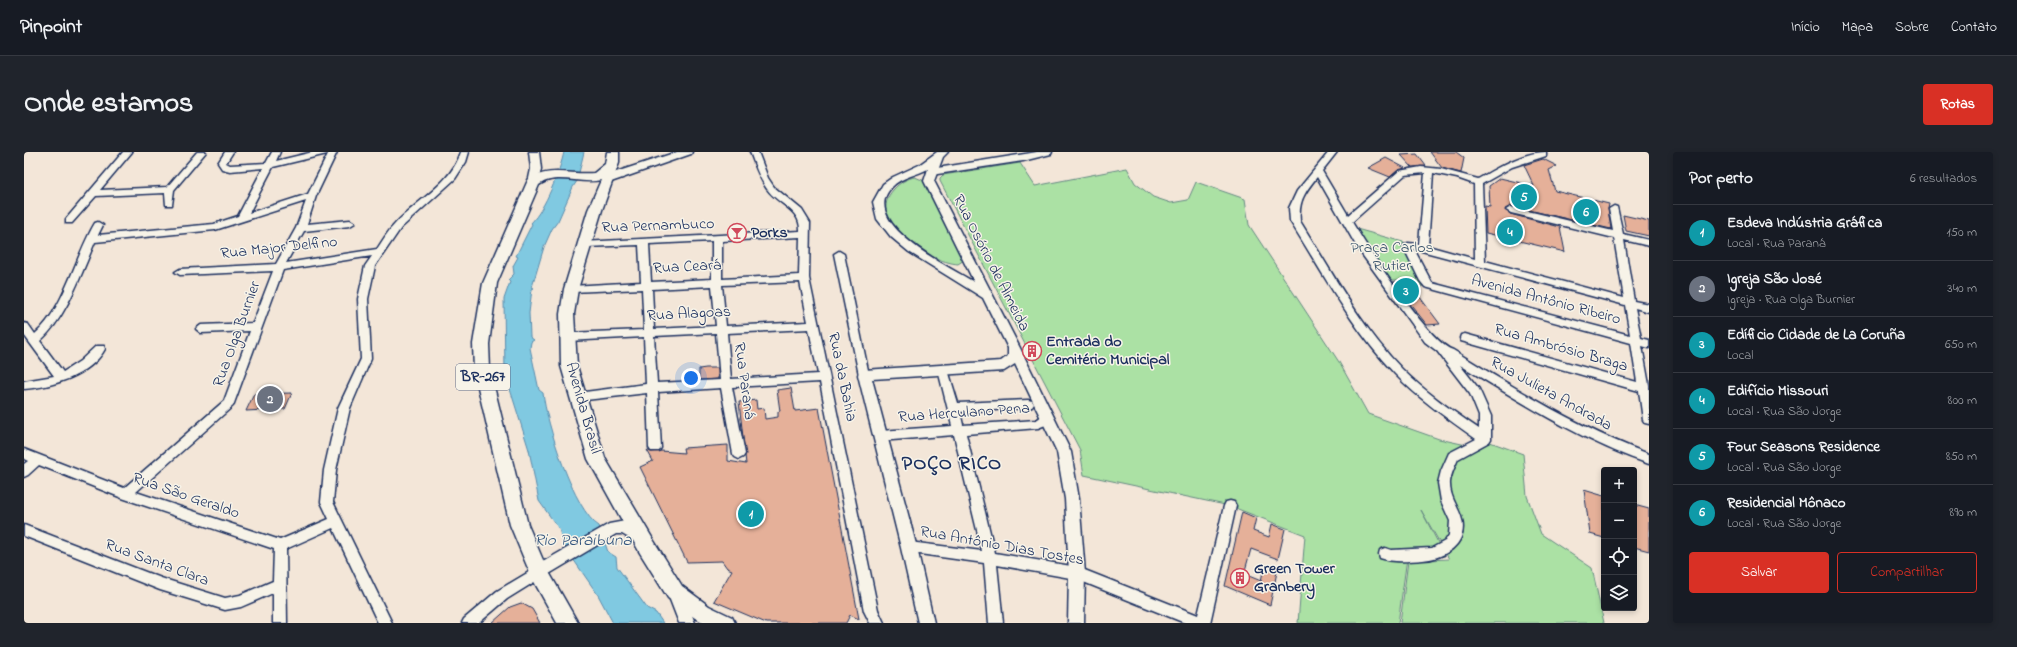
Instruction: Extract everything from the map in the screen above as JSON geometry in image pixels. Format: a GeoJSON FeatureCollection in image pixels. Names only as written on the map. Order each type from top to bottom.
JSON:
{"type":"FeatureCollection","features":[{"type":"Feature","properties":{"kind":"highway"},"geometry":{"type":"LineString","coordinates":[[540,176],[605,173]]}},
{"type":"Feature","properties":{"kind":"highway","name":"Avenida Brasil"},"geometry":{"type":"LineString","coordinates":[[605,173],[571,289],[567,314],[568,366],[577,397],[603,471],[675,592]]}},
{"type":"Feature","properties":{"kind":"highway","name":"BR-267"},"geometry":{"type":"LineString","coordinates":[[540,176],[490,283],[481,352],[482,370],[516,515],[545,568],[568,623]]}},
{"type":"Feature","properties":{"kind":"highway"},"geometry":{"type":"LineString","coordinates":[[675,592],[702,612],[725,623]]}},
{"type":"Feature","properties":{"kind":"main road"},"geometry":{"type":"LineString","coordinates":[[534,152],[540,176]]}},
{"type":"Feature","properties":{"kind":"main road"},"geometry":{"type":"LineString","coordinates":[[605,173],[620,174],[660,158],[670,152]]}},
{"type":"Feature","properties":{"kind":"main road"},"geometry":{"type":"LineString","coordinates":[[660,158],[687,152]]}},
{"type":"Feature","properties":{"kind":"main road"},"geometry":{"type":"LineString","coordinates":[[940,154],[920,170],[893,181],[883,191],[880,202],[884,222],[894,235],[907,246],[968,282],[988,297]]}},
{"type":"Feature","properties":{"kind":"main road"},"geometry":{"type":"LineString","coordinates":[[908,176],[921,176],[930,179],[940,154]]}},
{"type":"Feature","properties":{"kind":"main road","name":"Rua Osório de Almeida"},"geometry":{"type":"LineString","coordinates":[[930,179],[1064,452],[1070,481],[1077,573],[1076,623]]}},
{"type":"Feature","properties":{"kind":"main road"},"geometry":{"type":"LineString","coordinates":[[945,269],[963,265],[970,261]]}},
{"type":"Feature","properties":{"kind":"main road"},"geometry":{"type":"LineString","coordinates":[[1004,366],[1014,358],[1014,348]]}},
{"type":"Feature","properties":{"kind":"main road"},"geometry":{"type":"LineString","coordinates":[[864,375],[1004,366],[1018,370],[1029,379]]}},
{"type":"Feature","properties":{"kind":"main road","name":"Rua da Bahia"},"geometry":{"type":"LineString","coordinates":[[864,375],[909,548],[926,623]]}},
{"type":"Feature","properties":{"kind":"main road"},"geometry":{"type":"LineString","coordinates":[[545,568],[614,528],[621,526],[630,529],[647,547]]}},
{"type":"Feature","properties":{"kind":"main road","name":"Avenida Brasil"},"geometry":{"type":"LineString","coordinates":[[675,592],[687,623]]}},
{"type":"Feature","properties":{"kind":"street"},"geometry":{"type":"LineString","coordinates":[[69,221],[128,152]]}},
{"type":"Feature","properties":{"kind":"street"},"geometry":{"type":"LineString","coordinates":[[169,203],[170,190],[191,163],[202,152]]}},
{"type":"Feature","properties":{"kind":"street"},"geometry":{"type":"LineString","coordinates":[[229,152],[222,163],[226,167],[269,165],[324,152]]}},
{"type":"Feature","properties":{"kind":"street"},"geometry":{"type":"LineString","coordinates":[[242,218],[276,152]]}},
{"type":"Feature","properties":{"kind":"street","name":"Rua Olga Burnier"},"geometry":{"type":"LineString","coordinates":[[126,494],[229,403],[279,267],[301,228],[312,196],[333,152]]}},
{"type":"Feature","properties":{"kind":"street"},"geometry":{"type":"LineString","coordinates":[[385,623],[327,502],[330,470],[344,408],[366,359],[363,299],[370,266],[382,251],[398,226],[452,177],[462,162],[465,152]]}},
{"type":"Feature","properties":{"kind":"street","name":"Rua da Bahia"},"geometry":{"type":"LineString","coordinates":[[754,152],[764,178],[771,189],[799,212],[805,223],[804,278],[871,610],[877,623]]}},
{"type":"Feature","properties":{"kind":"street"},"geometry":{"type":"LineString","coordinates":[[930,179],[943,170],[1023,158],[1048,152]]}},
{"type":"Feature","properties":{"kind":"street"},"geometry":{"type":"LineString","coordinates":[[1333,152],[1301,191],[1294,208],[1295,221],[1343,299],[1384,355],[1418,390],[1485,439]]}},
{"type":"Feature","properties":{"kind":"street"},"geometry":{"type":"LineString","coordinates":[[1347,221],[1402,173],[1413,170],[1429,171],[1462,176],[1478,182],[1509,165],[1530,156],[1543,154]]}},
{"type":"Feature","properties":{"kind":"street"},"geometry":{"type":"LineString","coordinates":[[930,179],[943,170]]}},
{"type":"Feature","properties":{"kind":"street"},"geometry":{"type":"LineString","coordinates":[[1318,171],[1384,280],[1429,339],[1441,348],[1475,392],[1485,416],[1485,439]]}},
{"type":"Feature","properties":{"kind":"street"},"geometry":{"type":"LineString","coordinates":[[1429,171],[1423,248],[1649,308]]}},
{"type":"Feature","properties":{"kind":"street"},"geometry":{"type":"LineString","coordinates":[[1478,182],[1480,263]]}},
{"type":"Feature","properties":{"kind":"street"},"geometry":{"type":"LineString","coordinates":[[93,193],[170,190]]}},
{"type":"Feature","properties":{"kind":"street"},"geometry":{"type":"LineString","coordinates":[[91,239],[214,227],[312,196]]}},
{"type":"Feature","properties":{"kind":"street"},"geometry":{"type":"LineString","coordinates":[[1614,209],[1636,340],[1646,389],[1649,420]]}},
{"type":"Feature","properties":{"kind":"street"},"geometry":{"type":"LineString","coordinates":[[1511,210],[1649,243]]}},
{"type":"Feature","properties":{"kind":"street"},"geometry":{"type":"LineString","coordinates":[[301,228],[350,223]]}},
{"type":"Feature","properties":{"kind":"street"},"geometry":{"type":"LineString","coordinates":[[34,341],[39,338],[52,323],[98,225]]}},
{"type":"Feature","properties":{"kind":"street","name":"Rua Pernambuco"},"geometry":{"type":"LineString","coordinates":[[585,244],[804,234]]}},
{"type":"Feature","properties":{"kind":"street","name":"Rua Paraná"},"geometry":{"type":"LineString","coordinates":[[717,239],[717,281],[726,384],[738,454]]}},
{"type":"Feature","properties":{"kind":"street"},"geometry":{"type":"LineString","coordinates":[[644,241],[655,448]]}},
{"type":"Feature","properties":{"kind":"street","name":"Avenida Antônio Ribeiro"},"geometry":{"type":"LineString","coordinates":[[1423,248],[1408,246],[1425,281],[1435,287],[1649,344]]}},
{"type":"Feature","properties":{"kind":"street","name":"Rua Major Delfino"},"geometry":{"type":"LineString","coordinates":[[180,272],[279,267],[382,251]]}},
{"type":"Feature","properties":{"kind":"street","name":"Rua da Bahia"},"geometry":{"type":"LineString","coordinates":[[839,254],[864,375]]}},
{"type":"Feature","properties":{"kind":"street","name":"Rua Ceará"},"geometry":{"type":"LineString","coordinates":[[571,289],[646,284],[804,278]]}},
{"type":"Feature","properties":{"kind":"street","name":"Rua Alagoas"},"geometry":{"type":"LineString","coordinates":[[567,337],[721,328],[813,325]]}},
{"type":"Feature","properties":{"kind":"street"},"geometry":{"type":"LineString","coordinates":[[24,327],[62,378]]}},
{"type":"Feature","properties":{"kind":"street"},"geometry":{"type":"LineString","coordinates":[[201,329],[257,327]]}},
{"type":"Feature","properties":{"kind":"street","name":"Rua Ambrósio Braga"},"geometry":{"type":"LineString","coordinates":[[1465,338],[1646,389]]}},
{"type":"Feature","properties":{"kind":"street","name":"Rua Julieta Andrada"},"geometry":{"type":"LineString","coordinates":[[1441,348],[1575,428],[1602,442],[1649,460]]}},
{"type":"Feature","properties":{"kind":"street"},"geometry":{"type":"LineString","coordinates":[[24,385],[44,383],[62,378],[85,365],[100,349]]}},
{"type":"Feature","properties":{"kind":"street"},"geometry":{"type":"LineString","coordinates":[[943,370],[954,408],[990,558],[996,623]]}},
{"type":"Feature","properties":{"kind":"street"},"geometry":{"type":"LineString","coordinates":[[577,397],[651,388],[824,378]]}},
{"type":"Feature","properties":{"kind":"street"},"geometry":{"type":"LineString","coordinates":[[954,408],[1028,404]]}},
{"type":"Feature","properties":{"kind":"street","name":"Rua Herculano Pena"},"geometry":{"type":"LineString","coordinates":[[880,436],[1038,424],[1044,421],[1047,416]]}},
{"type":"Feature","properties":{"kind":"street"},"geometry":{"type":"LineString","coordinates":[[1385,554],[1391,556],[1434,554],[1449,545],[1455,537],[1456,521],[1447,501],[1444,483],[1447,470],[1453,456],[1485,439]]}},
{"type":"Feature","properties":{"kind":"street","name":"Rua São Geraldo"},"geometry":{"type":"LineString","coordinates":[[24,454],[126,494],[280,546]]}},
{"type":"Feature","properties":{"kind":"street"},"geometry":{"type":"LineString","coordinates":[[24,472],[37,459]]}},
{"type":"Feature","properties":{"kind":"street"},"geometry":{"type":"LineString","coordinates":[[1202,623],[1230,506]]}},
{"type":"Feature","properties":{"kind":"street"},"geometry":{"type":"LineString","coordinates":[[280,623],[280,546],[336,521]]}},
{"type":"Feature","properties":{"kind":"street","name":"Rua Santa Clara"},"geometry":{"type":"LineString","coordinates":[[24,530],[160,584],[225,604],[241,601],[280,584]]}},
{"type":"Feature","properties":{"kind":"street","name":"Rua Antônio Dias Tostes"},"geometry":{"type":"LineString","coordinates":[[909,548],[990,558],[1077,573],[1202,623]]}},
{"type":"Feature","properties":{"kind":"street"},"geometry":{"type":"LineString","coordinates":[[468,623],[502,595],[545,568]]}},
{"type":"Feature","properties":{"kind":"green space"},"geometry":{"type":"Polygon","coordinates":[[[1020,163],[1035,186],[1127,168],[1135,183],[1153,197],[1171,203],[1188,200],[1196,182],[1245,199],[1249,225],[1339,362],[1368,414],[1439,439],[1480,448],[1490,442],[1523,454],[1527,496],[1541,534],[1592,568],[1604,623],[1400,623],[1408,561],[1449,559],[1421,510],[1445,556],[1407,558],[1398,623],[1298,623],[1305,535],[1230,506],[1084,475],[1080,450],[940,181],[940,178],[943,175],[1020,163]]]}},
{"type":"Feature","properties":{"kind":"green space"},"geometry":{"type":"Polygon","coordinates":[[[915,177],[927,182],[964,260],[958,264],[946,262],[931,256],[917,248],[893,227],[887,214],[887,202],[898,185],[909,178],[915,177]]]}},
{"type":"Feature","properties":{"kind":"green space","name":"Praça Carlos Rutier"},"geometry":{"type":"Polygon","coordinates":[[[1353,228],[1403,242],[1426,287],[1412,284],[1409,280],[1387,280],[1353,228]]]}},
{"type":"Feature","properties":{"kind":"water","name":"Rio Paraibuna"},"geometry":{"type":"Polygon","coordinates":[[[564,152],[584,152],[577,181],[544,247],[532,287],[534,288],[532,289],[529,313],[530,337],[534,340],[531,342],[530,348],[539,390],[543,393],[555,444],[571,485],[580,503],[590,517],[599,526],[608,552],[616,557],[617,567],[647,608],[656,613],[663,623],[613,623],[598,595],[564,546],[559,529],[539,501],[529,450],[505,373],[504,299],[510,282],[508,280],[514,274],[513,266],[518,257],[516,256],[532,224],[531,223],[542,209],[547,199],[564,152]]]}},
{"type":"Feature","properties":{"kind":"building"},"geometry":{"type":"Polygon","coordinates":[[[1430,152],[1456,152],[1464,158],[1461,173],[1442,168],[1430,152]]]}},
{"type":"Feature","properties":{"kind":"building"},"geometry":{"type":"Polygon","coordinates":[[[1417,154],[1426,166],[1412,167],[1401,155],[1417,154]]]}},
{"type":"Feature","properties":{"kind":"building"},"geometry":{"type":"Polygon","coordinates":[[[1386,158],[1405,168],[1398,170],[1390,177],[1368,168],[1386,158]]]}},
{"type":"Feature","properties":{"kind":"building"},"geometry":{"type":"Polygon","coordinates":[[[1543,159],[1557,166],[1549,170],[1555,191],[1609,204],[1608,209],[1611,229],[1511,206],[1505,209],[1510,214],[1560,227],[1565,252],[1486,233],[1485,206],[1490,207],[1489,186],[1500,178],[1534,186],[1524,165],[1543,159]]]}},
{"type":"Feature","properties":{"kind":"building"},"geometry":{"type":"Polygon","coordinates":[[[1623,215],[1649,221],[1649,236],[1626,231],[1623,215]]]}},
{"type":"Feature","properties":{"kind":"building"},"geometry":{"type":"Polygon","coordinates":[[[1409,281],[1440,324],[1427,325],[1393,282],[1409,281]]]}},
{"type":"Feature","properties":{"kind":"building"},"geometry":{"type":"Polygon","coordinates":[[[718,368],[718,379],[699,380],[699,369],[718,368]]]}},
{"type":"Feature","properties":{"kind":"building"},"geometry":{"type":"Polygon","coordinates":[[[791,388],[795,411],[819,408],[859,619],[850,615],[846,623],[766,623],[714,601],[732,570],[727,568],[722,561],[687,562],[640,467],[653,461],[647,450],[651,452],[661,451],[684,453],[683,448],[728,445],[728,461],[746,464],[739,402],[756,400],[757,409],[764,408],[765,419],[778,417],[778,412],[780,411],[777,390],[791,388]]]}},
{"type":"Feature","properties":{"kind":"building"},"geometry":{"type":"Polygon","coordinates":[[[292,393],[285,409],[246,411],[254,394],[292,393]]]}},
{"type":"Feature","properties":{"kind":"building"},"geometry":{"type":"Polygon","coordinates":[[[1584,490],[1601,495],[1601,537],[1590,534],[1584,490]]]}},
{"type":"Feature","properties":{"kind":"building"},"geometry":{"type":"Polygon","coordinates":[[[1637,506],[1649,509],[1649,551],[1637,548],[1637,506]]]}},
{"type":"Feature","properties":{"kind":"building"},"geometry":{"type":"Polygon","coordinates":[[[1242,512],[1256,518],[1253,531],[1269,537],[1272,524],[1285,529],[1278,559],[1251,549],[1244,574],[1261,581],[1264,567],[1277,572],[1270,605],[1225,586],[1242,512]]]}},
{"type":"Feature","properties":{"kind":"building"},"geometry":{"type":"Polygon","coordinates":[[[521,603],[532,609],[540,623],[492,623],[510,607],[521,603]]]}},
{"type":"Feature","properties":{"kind":"place","name":"Four Seasons Residence"},"geometry":{"type":"Point","coordinates":[1524,197]}},
{"type":"Feature","properties":{"kind":"place","name":"Residencial Mônaco"},"geometry":{"type":"Point","coordinates":[1586,212]}},
{"type":"Feature","properties":{"kind":"place","name":"Edifício Missouri"},"geometry":{"type":"Point","coordinates":[1510,232]}},
{"type":"Feature","properties":{"kind":"place","name":"Porks"},"geometry":{"type":"Point","coordinates":[737,233]}},
{"type":"Feature","properties":{"kind":"place","name":"Edíficio Cidade de La Coruña"},"geometry":{"type":"Point","coordinates":[1406,291]}},
{"type":"Feature","properties":{"kind":"place","name":"Entrada do Cemitério Municipal"},"geometry":{"type":"Point","coordinates":[1032,351]}},
{"type":"Feature","properties":{"kind":"place","name":"Igreja São José"},"geometry":{"type":"Point","coordinates":[270,399]}},
{"type":"Feature","properties":{"kind":"place","name":"Esdeva Indústria Gráfica"},"geometry":{"type":"Point","coordinates":[751,514]}},
{"type":"Feature","properties":{"kind":"place","name":"Green Tower Granbery"},"geometry":{"type":"Point","coordinates":[1240,578]}},
{"type":"Feature","properties":{"kind":"district","name":"POÇO RICO"},"geometry":{"type":"Point","coordinates":[952,464]}}]}
